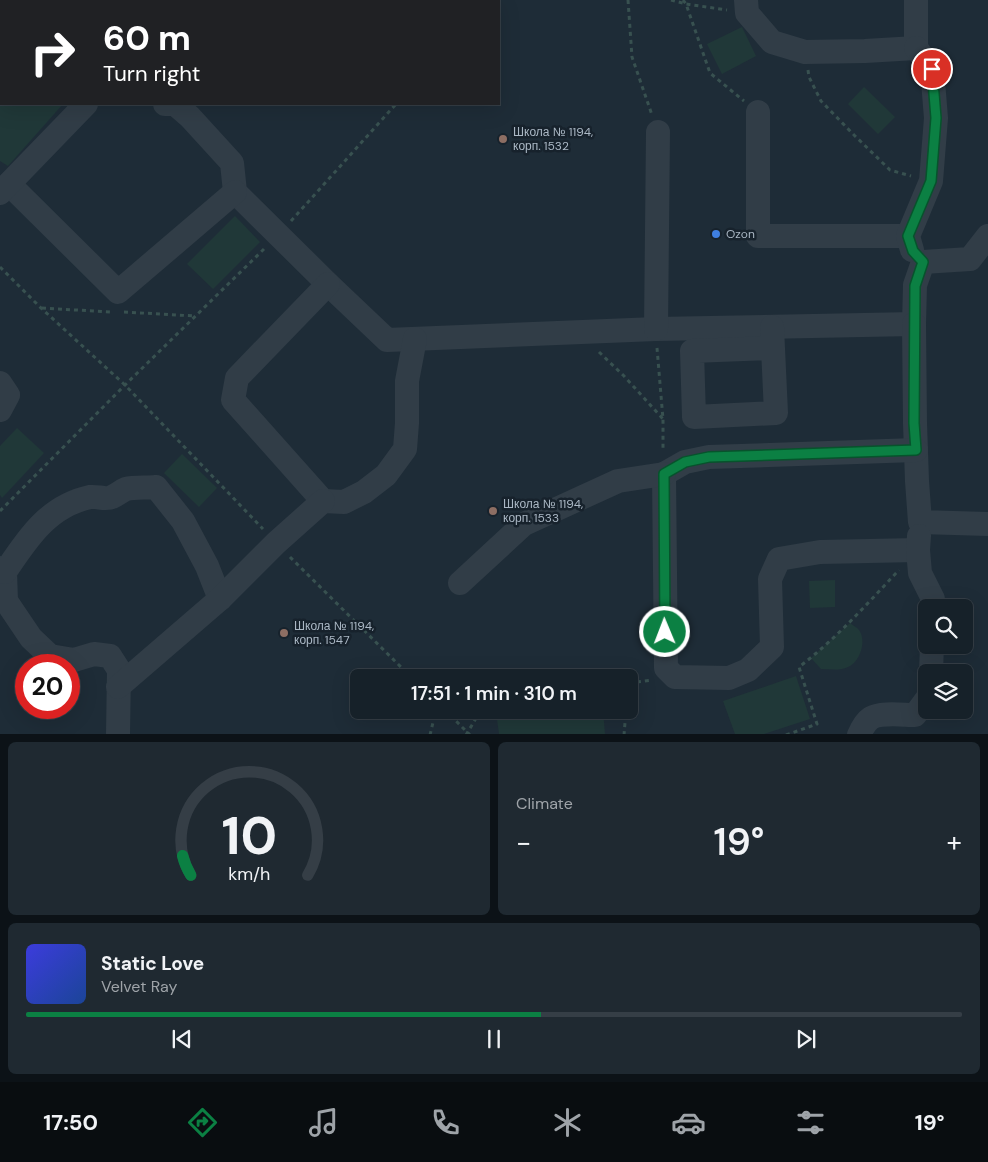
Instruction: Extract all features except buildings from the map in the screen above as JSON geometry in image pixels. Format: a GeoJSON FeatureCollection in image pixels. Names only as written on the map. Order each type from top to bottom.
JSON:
{"type":"FeatureCollection","features":[{"type":"Feature","properties":{"kind":"lane"},"geometry":{"type":"LineString","coordinates":[[916,0],[916,48],[932,69],[936,118],[931,181],[908,236],[913,251],[923,262]]}},
{"type":"Feature","properties":{"kind":"lane"},"geometry":{"type":"LineString","coordinates":[[747,6],[772,42],[805,52],[916,48]]}},
{"type":"Feature","properties":{"kind":"lane"},"geometry":{"type":"LineString","coordinates":[[85,105],[5,188],[118,292],[235,192]]}},
{"type":"Feature","properties":{"kind":"lane"},"geometry":{"type":"LineString","coordinates":[[176,105],[232,162],[235,192],[387,340],[656,329],[773,337],[914,324]]}},
{"type":"Feature","properties":{"kind":"lane"},"geometry":{"type":"LineString","coordinates":[[758,112],[758,236],[908,236]]}},
{"type":"Feature","properties":{"kind":"lane"},"geometry":{"type":"LineString","coordinates":[[656,329],[658,132]]}},
{"type":"Feature","properties":{"kind":"lane"},"geometry":{"type":"LineString","coordinates":[[923,262],[970,259],[988,236]]}},
{"type":"Feature","properties":{"kind":"lane"},"geometry":{"type":"LineString","coordinates":[[923,262],[915,286],[914,423],[920,522],[918,550],[920,573],[933,599]]}},
{"type":"Feature","properties":{"kind":"lane"},"geometry":{"type":"LineString","coordinates":[[328,284],[237,378],[233,400],[323,500],[344,502],[364,492],[386,475],[405,449],[407,381],[415,339]]}},
{"type":"Feature","properties":{"kind":"lane"},"geometry":{"type":"LineString","coordinates":[[0,383],[8,395],[0,410]]}},
{"type":"Feature","properties":{"kind":"lane"},"geometry":{"type":"LineString","coordinates":[[460,583],[524,524],[618,482],[664,474],[685,462],[709,457],[916,450]]}},
{"type":"Feature","properties":{"kind":"lane"},"geometry":{"type":"LineString","coordinates":[[664,474],[666,668],[675,677],[729,678],[748,670],[772,647],[770,579],[779,559],[820,552],[918,550]]}},
{"type":"Feature","properties":{"kind":"lane"},"geometry":{"type":"LineString","coordinates":[[118,734],[119,670],[110,656],[94,654],[74,660],[50,656],[31,638],[6,601],[3,570],[37,528],[53,514],[72,503],[91,497],[111,498],[125,489],[156,487],[183,521],[207,566],[220,599]]}},
{"type":"Feature","properties":{"kind":"lane"},"geometry":{"type":"LineString","coordinates":[[118,687],[220,599],[276,543],[323,500]]}},
{"type":"Feature","properties":{"kind":"lane"},"geometry":{"type":"LineString","coordinates":[[920,522],[988,524]]}},
{"type":"Feature","properties":{"kind":"lane"},"geometry":{"type":"LineString","coordinates":[[860,734],[863,726],[872,718],[886,714],[915,715],[918,711]]}},
{"type":"Feature","properties":{"kind":"path"},"geometry":{"type":"LineString","coordinates":[[628,0],[632,58],[658,132]]}},
{"type":"Feature","properties":{"kind":"path"},"geometry":{"type":"LineString","coordinates":[[671,0],[686,4],[747,6]]}},
{"type":"Feature","properties":{"kind":"path"},"geometry":{"type":"LineString","coordinates":[[683,0],[710,73],[758,112]]}},
{"type":"Feature","properties":{"kind":"path"},"geometry":{"type":"LineString","coordinates":[[805,52],[808,77],[821,101],[854,135],[890,170],[931,181]]}},
{"type":"Feature","properties":{"kind":"path"},"geometry":{"type":"LineString","coordinates":[[0,267],[41,308],[125,385],[276,543],[403,669]]}},
{"type":"Feature","properties":{"kind":"path"},"geometry":{"type":"LineString","coordinates":[[656,329],[663,419],[664,474]]}},
{"type":"Feature","properties":{"kind":"path"},"geometry":{"type":"LineString","coordinates":[[578,332],[624,376],[663,419]]}},
{"type":"Feature","properties":{"kind":"path"},"geometry":{"type":"LineString","coordinates":[[0,511],[125,385]]}},
{"type":"Feature","properties":{"kind":"path"},"geometry":{"type":"LineString","coordinates":[[786,734],[817,724],[799,667],[850,623],[918,550]]}},
{"type":"Feature","properties":{"kind":"path"},"geometry":{"type":"LineString","coordinates":[[430,734],[434,719]]}},
{"type":"Feature","properties":{"kind":"path"},"geometry":{"type":"LineString","coordinates":[[454,719],[468,734],[476,719]]}},
{"type":"Feature","properties":{"kind":"path"},"geometry":{"type":"LineString","coordinates":[[624,734],[625,719]]}},
{"type":"Feature","properties":{"kind":"green space"},"geometry":{"type":"Polygon","coordinates":[[[742,27],[756,56],[722,74],[707,44],[742,27]]]}},
{"type":"Feature","properties":{"kind":"green space"},"geometry":{"type":"Polygon","coordinates":[[[864,87],[895,117],[878,134],[848,104],[864,87]]]}},
{"type":"Feature","properties":{"kind":"green space"},"geometry":{"type":"Polygon","coordinates":[[[0,105],[62,105],[8,166],[0,161],[0,105]]]}},
{"type":"Feature","properties":{"kind":"green space"},"geometry":{"type":"Polygon","coordinates":[[[235,216],[260,242],[213,289],[187,264],[235,216]]]}},
{"type":"Feature","properties":{"kind":"green space"},"geometry":{"type":"Polygon","coordinates":[[[17,428],[44,453],[2,498],[0,495],[0,446],[17,428]]]}},
{"type":"Feature","properties":{"kind":"green space"},"geometry":{"type":"Polygon","coordinates":[[[182,454],[217,488],[199,507],[164,473],[182,454]]]}},
{"type":"Feature","properties":{"kind":"green space"},"geometry":{"type":"Polygon","coordinates":[[[835,580],[835,607],[810,608],[809,581],[835,580]]]}},
{"type":"Feature","properties":{"kind":"green space"},"geometry":{"type":"Polygon","coordinates":[[[850,623],[858,629],[862,640],[861,651],[856,661],[845,668],[821,669],[811,658],[850,623]]]}},
{"type":"Feature","properties":{"kind":"green space"},"geometry":{"type":"Polygon","coordinates":[[[796,676],[810,719],[764,734],[735,734],[723,701],[796,676]]]}},
{"type":"Feature","properties":{"kind":"green space"},"geometry":{"type":"Polygon","coordinates":[[[497,719],[604,719],[605,734],[499,734],[497,719]]]}},
{"type":"Feature","properties":{"kind":"place","name":"Школа № 1194, корп. 1532"},"geometry":{"type":"Point","coordinates":[503,139]}},
{"type":"Feature","properties":{"kind":"place","name":"Ozon"},"geometry":{"type":"Point","coordinates":[716,234]}},
{"type":"Feature","properties":{"kind":"place","name":"Школа № 1194, корп. 1533"},"geometry":{"type":"Point","coordinates":[493,511]}},
{"type":"Feature","properties":{"kind":"place","name":"Школа № 1194, корп. 1547"},"geometry":{"type":"Point","coordinates":[284,633]}},
{"type":"Feature","properties":{"kind":"route"},"geometry":{"type":"LineString","coordinates":[[665,632],[664,474],[685,462],[709,457],[916,450],[914,423],[915,286],[923,262],[913,251],[908,236],[931,181],[936,118],[932,69]]}}]}
